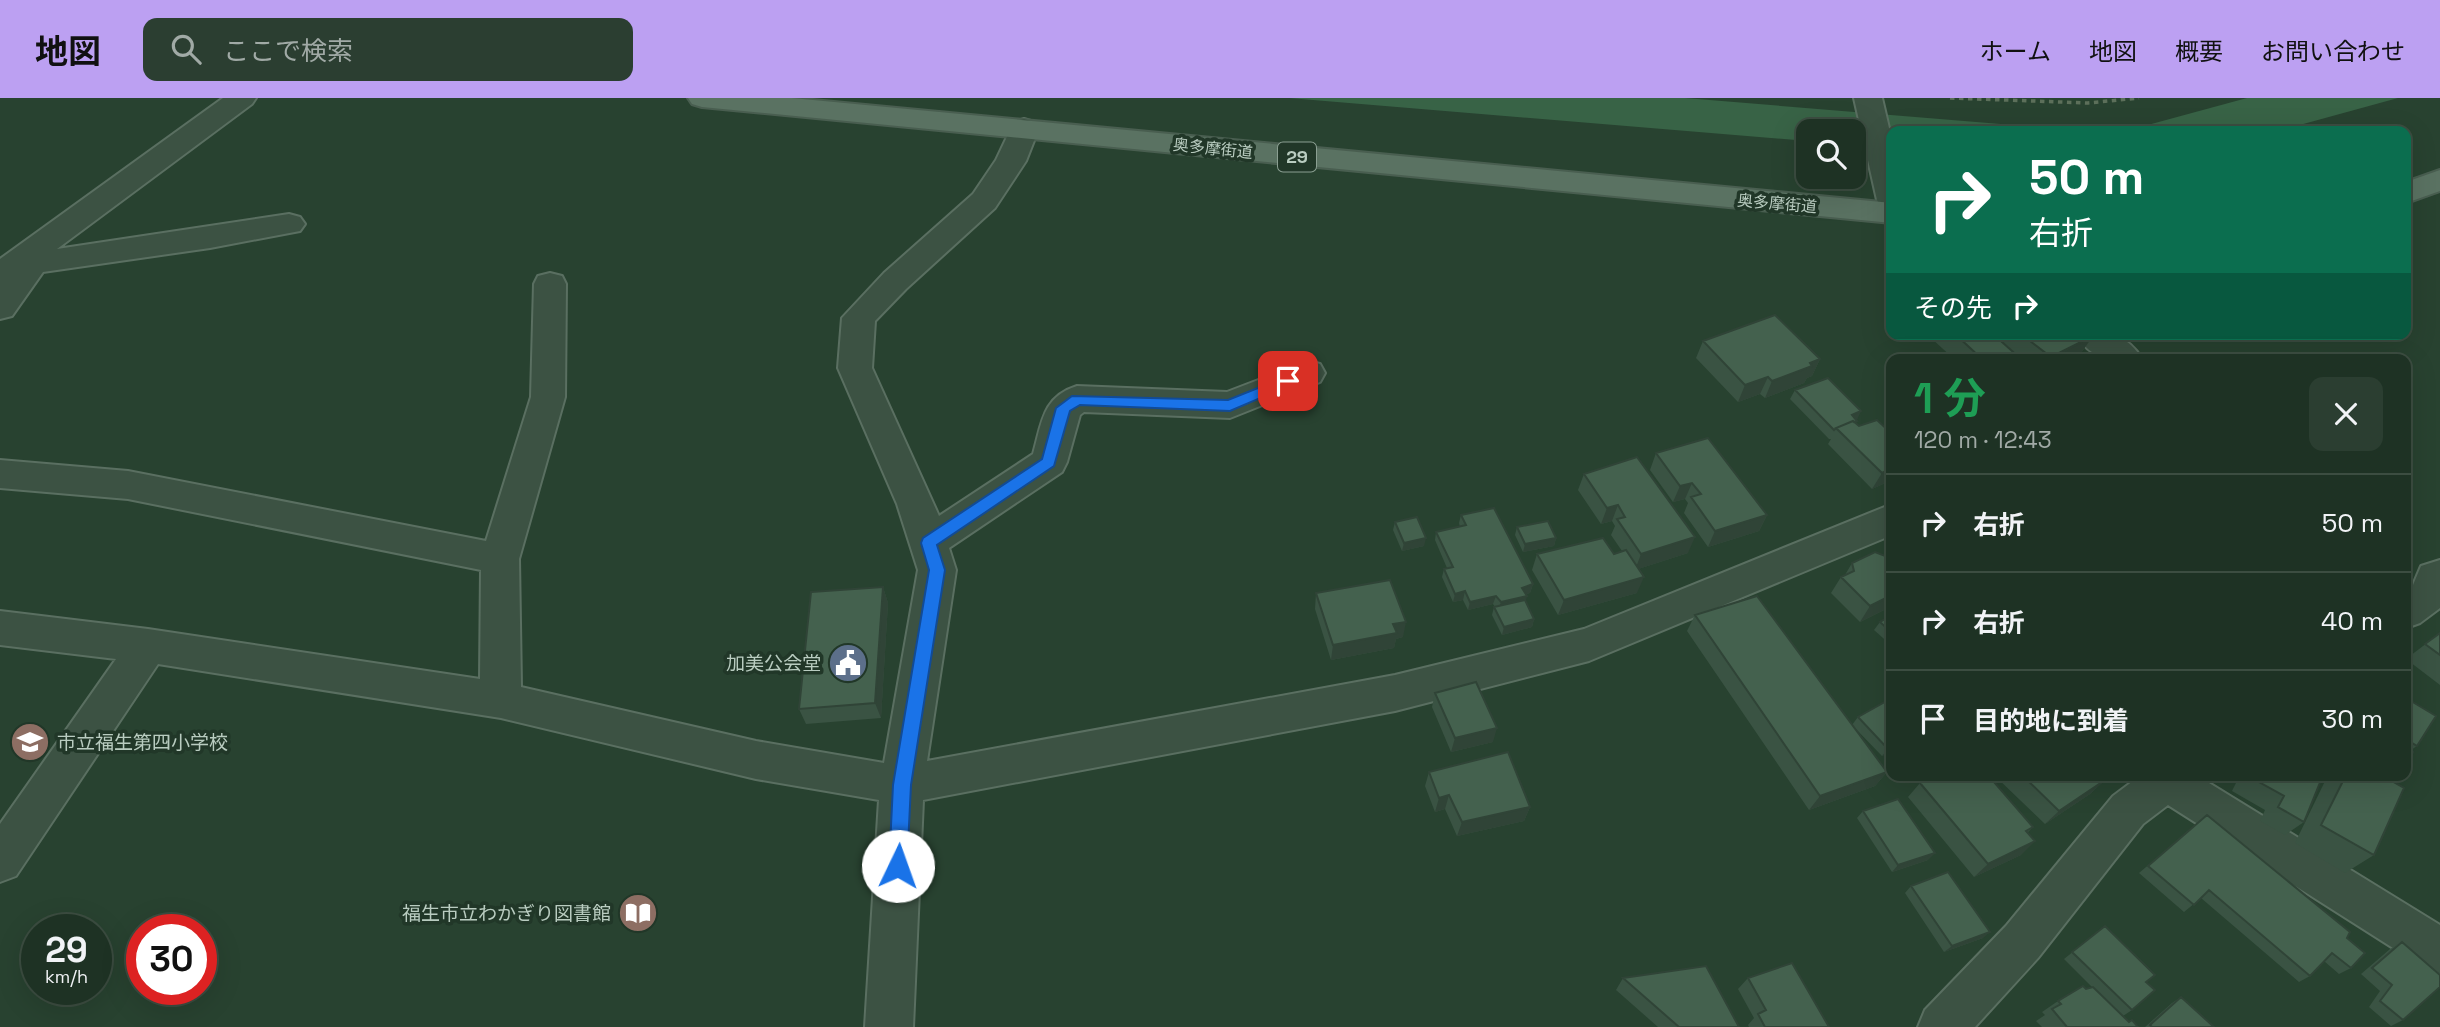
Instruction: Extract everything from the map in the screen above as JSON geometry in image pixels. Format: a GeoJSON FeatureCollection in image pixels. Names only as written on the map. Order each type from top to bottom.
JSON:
{"type":"FeatureCollection","features":[{"type":"Feature","properties":{"kind":"main road","name":"奥多摩街道"},"geometry":{"type":"LineString","coordinates":[[702,98],[1369,164],[1886,202]]}},
{"type":"Feature","properties":{"kind":"main road"},"geometry":{"type":"LineString","coordinates":[[2411,191],[2440,180]]}},
{"type":"Feature","properties":{"kind":"street"},"geometry":{"type":"LineString","coordinates":[[0,275],[21,253],[242,98]]}},
{"type":"Feature","properties":{"kind":"street"},"geometry":{"type":"LineString","coordinates":[[1868,102],[1886,180]]}},
{"type":"Feature","properties":{"kind":"street"},"geometry":{"type":"LineString","coordinates":[[889,1027],[902,785],[937,570],[916,504],[855,368],[859,318],[895,281],[984,201],[1011,161],[1024,128]]}},
{"type":"Feature","properties":{"kind":"street"},"geometry":{"type":"LineString","coordinates":[[21,253],[210,238],[289,224]]}},
{"type":"Feature","properties":{"kind":"street"},"geometry":{"type":"LineString","coordinates":[[0,308],[21,253]]}},
{"type":"Feature","properties":{"kind":"street"},"geometry":{"type":"LineString","coordinates":[[500,700],[500,559],[548,397],[550,284]]}},
{"type":"Feature","properties":{"kind":"street"},"geometry":{"type":"LineString","coordinates":[[2101,340],[2119,354]]}},
{"type":"Feature","properties":{"kind":"street"},"geometry":{"type":"LineString","coordinates":[[929,543],[1048,462],[1064,408],[1077,400],[1230,405],[1308,373]]}},
{"type":"Feature","properties":{"kind":"street"},"geometry":{"type":"LineString","coordinates":[[0,474],[128,485],[500,559]]}},
{"type":"Feature","properties":{"kind":"street"},"geometry":{"type":"LineString","coordinates":[[0,628],[148,646],[500,700],[755,760],[902,785],[1395,693],[1588,644],[1886,521]]}},
{"type":"Feature","properties":{"kind":"street"},"geometry":{"type":"LineString","coordinates":[[0,860],[148,646]]}},
{"type":"Feature","properties":{"kind":"street"},"geometry":{"type":"LineString","coordinates":[[1942,1027],[2022,942],[2128,810],[2167,781]]}},
{"type":"Feature","properties":{"kind":"street"},"geometry":{"type":"LineString","coordinates":[[2176,781],[2440,951]]}},
{"type":"Feature","properties":{"kind":"path"},"geometry":{"type":"LineString","coordinates":[[1950,98],[2088,103],[2139,98]]}},
{"type":"Feature","properties":{"kind":"shaded area"},"geometry":{"type":"Polygon","coordinates":[[[1289,98],[1685,98],[2025,126],[1886,126],[1886,148],[1866,146],[1866,119],[1796,119],[1796,140],[1289,98]]]}},
{"type":"Feature","properties":{"kind":"shaded area"},"geometry":{"type":"Polygon","coordinates":[[[2247,98],[2398,98],[2296,126],[2144,126],[2247,98]]]}},
{"type":"Feature","properties":{"kind":"building"},"geometry":{"type":"Polygon","coordinates":[[[1775,315],[1820,359],[1810,363],[1812,366],[1772,381],[1768,377],[1745,385],[1703,341],[1775,315]]]}},
{"type":"Feature","properties":{"kind":"building"},"geometry":{"type":"Polygon","coordinates":[[[1961,340],[2000,340],[2015,354],[1977,354],[1961,340]]]}},
{"type":"Feature","properties":{"kind":"building"},"geometry":{"type":"Polygon","coordinates":[[[2029,340],[2085,340],[2057,354],[2047,354],[2029,340]]]}},
{"type":"Feature","properties":{"kind":"building"},"geometry":{"type":"Polygon","coordinates":[[[1828,378],[1861,411],[1852,415],[1857,421],[1834,430],[1795,390],[1828,378]]]}},
{"type":"Feature","properties":{"kind":"building"},"geometry":{"type":"Polygon","coordinates":[[[1877,420],[1886,428],[1886,471],[1882,473],[1836,428],[1853,421],[1859,426],[1877,420]]]}},
{"type":"Feature","properties":{"kind":"building"},"geometry":{"type":"Polygon","coordinates":[[[1708,438],[1767,515],[1715,531],[1691,497],[1701,494],[1692,483],[1680,486],[1656,453],[1708,438]]]}},
{"type":"Feature","properties":{"kind":"building"},"geometry":{"type":"Polygon","coordinates":[[[1637,457],[1695,537],[1641,554],[1617,519],[1625,517],[1618,505],[1607,508],[1584,474],[1637,457]]]}},
{"type":"Feature","properties":{"kind":"building"},"geometry":{"type":"Polygon","coordinates":[[[1494,508],[1533,584],[1522,588],[1527,596],[1501,602],[1496,596],[1470,602],[1465,591],[1455,594],[1444,569],[1453,567],[1436,532],[1466,525],[1461,515],[1494,508]]]}},
{"type":"Feature","properties":{"kind":"building"},"geometry":{"type":"Polygon","coordinates":[[[1417,517],[1426,538],[1404,543],[1395,522],[1417,517]]]}},
{"type":"Feature","properties":{"kind":"building"},"geometry":{"type":"Polygon","coordinates":[[[1548,521],[1556,538],[1525,544],[1517,527],[1548,521]]]}},
{"type":"Feature","properties":{"kind":"building"},"geometry":{"type":"Polygon","coordinates":[[[1603,538],[1614,554],[1626,550],[1644,577],[1564,600],[1537,554],[1603,538]]]}},
{"type":"Feature","properties":{"kind":"building"},"geometry":{"type":"Polygon","coordinates":[[[1875,552],[1886,555],[1886,598],[1870,606],[1841,577],[1854,571],[1852,563],[1875,552]]]}},
{"type":"Feature","properties":{"kind":"building"},"geometry":{"type":"Polygon","coordinates":[[[1390,580],[1406,622],[1393,624],[1397,633],[1333,645],[1316,593],[1390,580]]]}},
{"type":"Feature","properties":{"kind":"building","name":"加美公会堂"},"geometry":{"type":"Polygon","coordinates":[[[883,587],[875,703],[799,709],[811,592],[883,587]]]}},
{"type":"Feature","properties":{"kind":"building"},"geometry":{"type":"Polygon","coordinates":[[[1757,596],[1886,772],[1820,796],[1695,615],[1757,596]]]}},
{"type":"Feature","properties":{"kind":"building"},"geometry":{"type":"Polygon","coordinates":[[[1525,600],[1534,619],[1504,627],[1494,607],[1525,600]]]}},
{"type":"Feature","properties":{"kind":"building"},"geometry":{"type":"Polygon","coordinates":[[[2440,633],[2440,655],[2425,644],[2440,633]]]}},
{"type":"Feature","properties":{"kind":"building"},"geometry":{"type":"Polygon","coordinates":[[[1476,682],[1497,728],[1455,738],[1435,693],[1476,682]]]}},
{"type":"Feature","properties":{"kind":"building"},"geometry":{"type":"Polygon","coordinates":[[[1886,701],[1886,747],[1858,717],[1886,701]]]}},
{"type":"Feature","properties":{"kind":"building"},"geometry":{"type":"Polygon","coordinates":[[[2411,701],[2436,716],[2417,746],[2411,742],[2411,701]]]}},
{"type":"Feature","properties":{"kind":"building"},"geometry":{"type":"Polygon","coordinates":[[[1508,752],[1530,807],[1462,822],[1449,795],[1439,798],[1429,772],[1508,752]]]}},
{"type":"Feature","properties":{"kind":"building"},"geometry":{"type":"Polygon","coordinates":[[[1993,781],[2033,827],[2026,831],[2035,841],[1988,864],[1920,783],[1993,781]]]}},
{"type":"Feature","properties":{"kind":"building"},"geometry":{"type":"Polygon","coordinates":[[[2028,781],[2104,781],[2059,811],[2028,781]]]}},
{"type":"Feature","properties":{"kind":"building"},"geometry":{"type":"Polygon","coordinates":[[[2257,781],[2321,781],[2304,822],[2278,807],[2284,796],[2257,781]]]}},
{"type":"Feature","properties":{"kind":"building"},"geometry":{"type":"Polygon","coordinates":[[[2343,781],[2392,781],[2404,788],[2374,855],[2321,825],[2343,781]]]}},
{"type":"Feature","properties":{"kind":"building"},"geometry":{"type":"Polygon","coordinates":[[[1898,799],[1935,853],[1898,865],[1863,811],[1898,799]]]}},
{"type":"Feature","properties":{"kind":"building"},"geometry":{"type":"Polygon","coordinates":[[[2207,815],[2350,932],[2347,938],[2365,953],[2351,968],[2332,953],[2310,976],[2209,890],[2194,905],[2148,866],[2207,815]]]}},
{"type":"Feature","properties":{"kind":"building"},"geometry":{"type":"Polygon","coordinates":[[[1948,872],[1990,932],[1952,946],[1911,886],[1948,872]]]}},
{"type":"Feature","properties":{"kind":"building"},"geometry":{"type":"Polygon","coordinates":[[[2105,926],[2155,975],[2146,982],[2155,990],[2132,1010],[2072,952],[2105,926]]]}},
{"type":"Feature","properties":{"kind":"building"},"geometry":{"type":"Polygon","coordinates":[[[2402,942],[2440,975],[2440,987],[2403,1020],[2380,1001],[2392,985],[2372,968],[2402,942]]]}},
{"type":"Feature","properties":{"kind":"building"},"geometry":{"type":"Polygon","coordinates":[[[1792,963],[1829,1027],[1765,1027],[1758,1014],[1766,1010],[1748,978],[1792,963]]]}},
{"type":"Feature","properties":{"kind":"building"},"geometry":{"type":"Polygon","coordinates":[[[1706,966],[1739,1027],[1679,1027],[1623,978],[1706,966]]]}},
{"type":"Feature","properties":{"kind":"building"},"geometry":{"type":"Polygon","coordinates":[[[2083,986],[2086,989],[2093,987],[2129,1022],[2132,1020],[2138,1027],[2067,1027],[2052,1009],[2061,1004],[2058,1001],[2083,986]]]}},
{"type":"Feature","properties":{"kind":"building"},"geometry":{"type":"Polygon","coordinates":[[[2181,997],[2214,1027],[2150,1025],[2181,997]]]}},
{"type":"Feature","properties":{"kind":"place","name":"加美公会堂"},"geometry":{"type":"Point","coordinates":[848,663]}},
{"type":"Feature","properties":{"kind":"place","name":"市立福生第四小学校"},"geometry":{"type":"Point","coordinates":[30,742]}},
{"type":"Feature","properties":{"kind":"place","name":"福生市立わかぎり図書館"},"geometry":{"type":"Point","coordinates":[638,913]}},
{"type":"Feature","properties":{"kind":"route"},"geometry":{"type":"LineString","coordinates":[[898,866],[902,785],[937,570],[929,543],[1048,462],[1064,408],[1077,400],[1230,405],[1288,381]]}}]}
